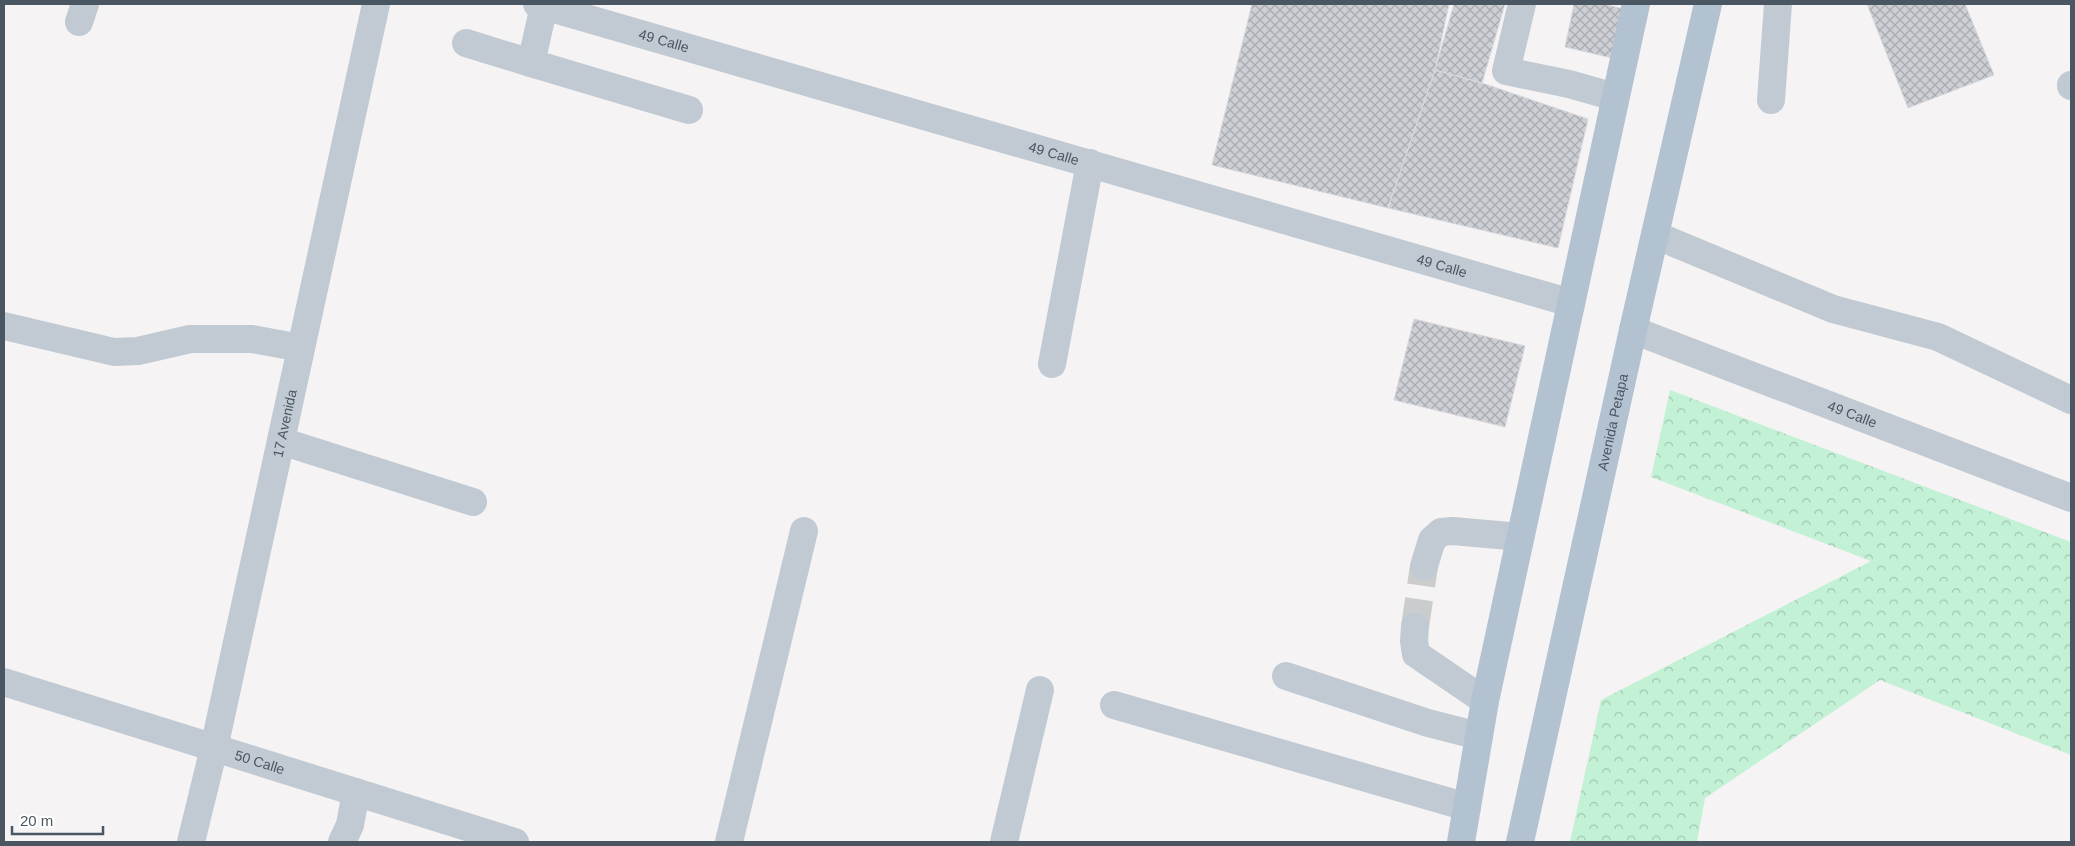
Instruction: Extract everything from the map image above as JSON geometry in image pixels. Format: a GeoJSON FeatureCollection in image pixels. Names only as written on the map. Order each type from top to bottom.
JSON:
{"type":"FeatureCollection","features":[{"type":"Feature","properties":{"kind":"main road"},"geometry":{"type":"LineString","coordinates":[[1461,842],[1485,701],[1636,4]]}},
{"type":"Feature","properties":{"kind":"main road","name":"Avenida Petapa"},"geometry":{"type":"LineString","coordinates":[[1520,842],[1633,330],[1708,4]]}},
{"type":"Feature","properties":{"kind":"street","name":"17 Avenida"},"geometry":{"type":"LineString","coordinates":[[191,842],[214,748],[376,4]]}},
{"type":"Feature","properties":{"kind":"street"},"geometry":{"type":"LineString","coordinates":[[1522,4],[1506,71],[1569,84],[1615,97]]}},
{"type":"Feature","properties":{"kind":"street"},"geometry":{"type":"LineString","coordinates":[[1770,100],[1778,4]]}},
{"type":"Feature","properties":{"kind":"street"},"geometry":{"type":"LineString","coordinates":[[531,63],[540,5]]}},
{"type":"Feature","properties":{"kind":"street","name":"49 Calle"},"geometry":{"type":"LineString","coordinates":[[540,5],[1571,302]]}},
{"type":"Feature","properties":{"kind":"street"},"geometry":{"type":"LineString","coordinates":[[466,44],[689,110]]}},
{"type":"Feature","properties":{"kind":"street"},"geometry":{"type":"LineString","coordinates":[[1052,364],[1090,163]]}},
{"type":"Feature","properties":{"kind":"street"},"geometry":{"type":"LineString","coordinates":[[1655,235],[1833,309],[1938,338],[2071,400]]}},
{"type":"Feature","properties":{"kind":"street"},"geometry":{"type":"LineString","coordinates":[[4,326],[114,352],[138,351],[190,340],[252,339],[301,348]]}},
{"type":"Feature","properties":{"kind":"street","name":"49 Calle"},"geometry":{"type":"LineString","coordinates":[[1633,330],[2071,498]]}},
{"type":"Feature","properties":{"kind":"street"},"geometry":{"type":"LineString","coordinates":[[281,441],[473,502]]}},
{"type":"Feature","properties":{"kind":"street"},"geometry":{"type":"LineString","coordinates":[[729,842],[804,531]]}},
{"type":"Feature","properties":{"kind":"street"},"geometry":{"type":"LineString","coordinates":[[1424,566],[1432,540],[1441,532],[1453,531],[1520,537]]}},
{"type":"Feature","properties":{"kind":"street"},"geometry":{"type":"LineString","coordinates":[[1415,627],[1416,654],[1485,701]]}},
{"type":"Feature","properties":{"kind":"street"},"geometry":{"type":"LineString","coordinates":[[1286,676],[1428,723],[1479,736]]}},
{"type":"Feature","properties":{"kind":"street","name":"50 Calle"},"geometry":{"type":"LineString","coordinates":[[4,682],[515,842]]}},
{"type":"Feature","properties":{"kind":"street"},"geometry":{"type":"LineString","coordinates":[[1004,842],[1040,690]]}},
{"type":"Feature","properties":{"kind":"street"},"geometry":{"type":"LineString","coordinates":[[1114,705],[1467,806]]}},
{"type":"Feature","properties":{"kind":"street"},"geometry":{"type":"LineString","coordinates":[[342,842],[350,825],[356,792]]}},
{"type":"Feature","properties":{"kind":"green space"},"geometry":{"type":"Polygon","coordinates":[[[1670,390],[2071,542],[2071,755],[1880,680],[1705,798],[1697,842],[1570,842],[1601,700],[1871,561],[1651,477],[1670,390]]]}},
{"type":"Feature","properties":{"kind":"building"},"geometry":{"type":"Polygon","coordinates":[[[1252,4],[1449,4],[1435,70],[1388,208],[1212,165],[1252,4]]]}},
{"type":"Feature","properties":{"kind":"building"},"geometry":{"type":"Polygon","coordinates":[[[1454,4],[1505,4],[1482,83],[1435,70],[1454,4]]]}},
{"type":"Feature","properties":{"kind":"building"},"geometry":{"type":"Polygon","coordinates":[[[1574,4],[1603,4],[1624,9],[1612,58],[1565,47],[1574,4]]]}},
{"type":"Feature","properties":{"kind":"building"},"geometry":{"type":"Polygon","coordinates":[[[1867,4],[1965,4],[1994,75],[1908,108],[1867,4]]]}},
{"type":"Feature","properties":{"kind":"building"},"geometry":{"type":"Polygon","coordinates":[[[1435,70],[1482,83],[1588,119],[1558,248],[1388,208],[1435,70]]]}},
{"type":"Feature","properties":{"kind":"building"},"geometry":{"type":"Polygon","coordinates":[[[1414,319],[1525,346],[1505,427],[1394,400],[1414,319]]]}},
{"type":"Feature","properties":{"kind":"tunnel"},"geometry":{"type":"LineString","coordinates":[[1415,627],[1424,566]]}}]}
